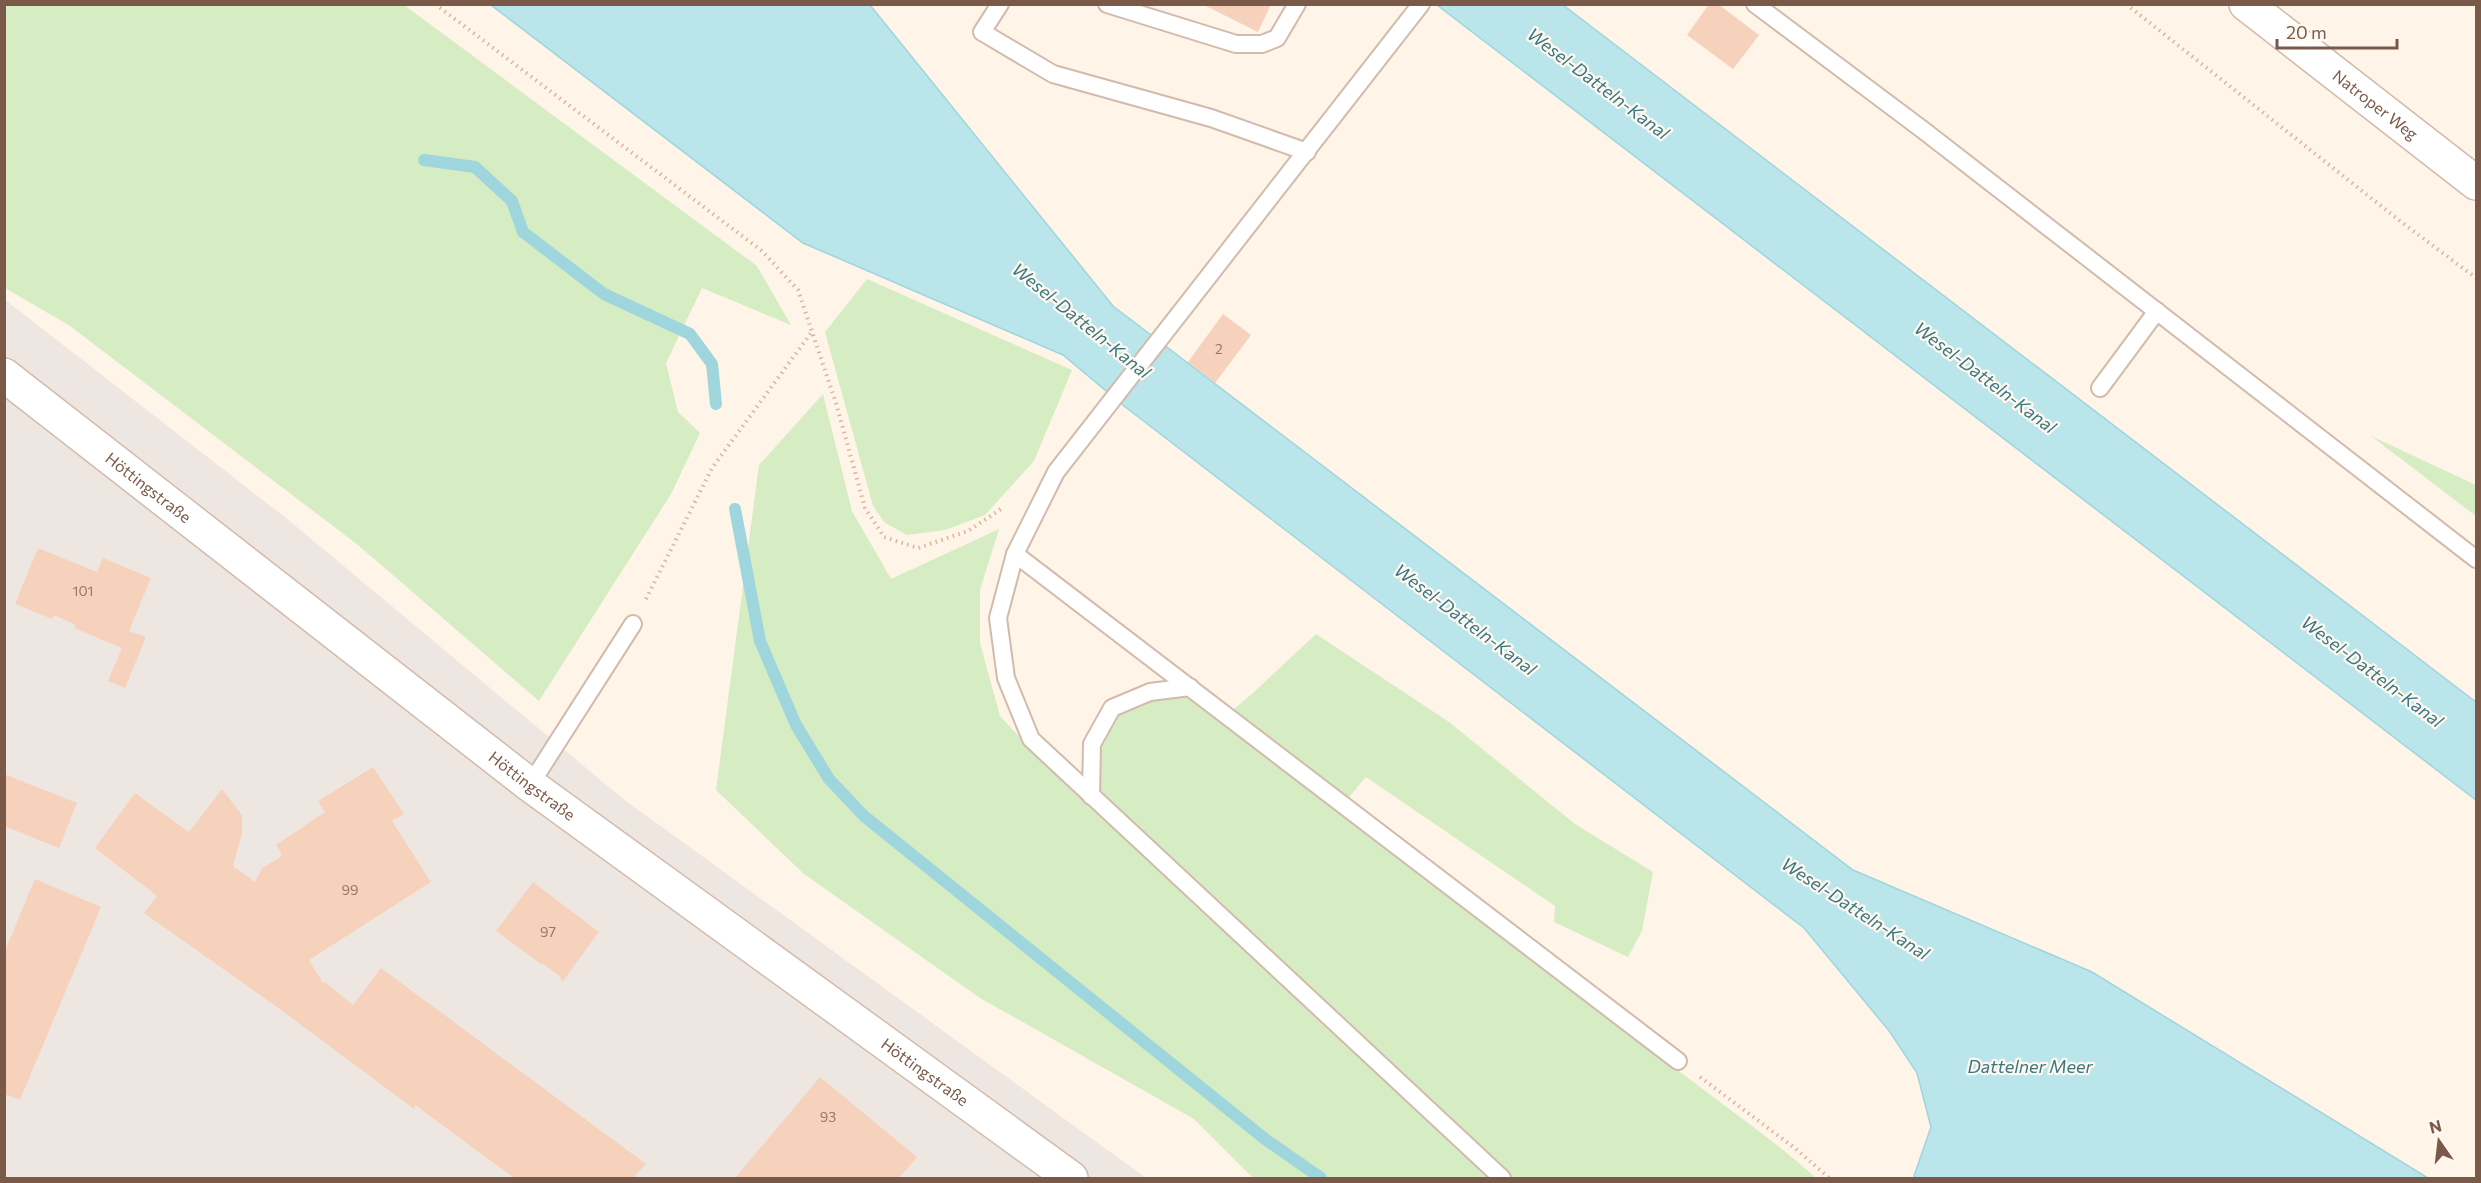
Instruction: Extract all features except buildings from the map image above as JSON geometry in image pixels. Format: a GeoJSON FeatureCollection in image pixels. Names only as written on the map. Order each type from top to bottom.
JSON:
{"type":"FeatureCollection","features":[{"type":"Feature","properties":{"kind":"street","name":"Natroper Weg"},"geometry":{"type":"LineString","coordinates":[[2246,4],[2476,183]]}},
{"type":"Feature","properties":{"kind":"street","name":"Höttingstraße"},"geometry":{"type":"LineString","coordinates":[[4,375],[530,785],[1071,1179]]}},
{"type":"Feature","properties":{"kind":"lane"},"geometry":{"type":"LineString","coordinates":[[1000,4],[982,32],[1053,74],[1211,118],[1306,152]]}},
{"type":"Feature","properties":{"kind":"lane"},"geometry":{"type":"LineString","coordinates":[[1107,4],[1236,44],[1262,44],[1277,38],[1297,4]]}},
{"type":"Feature","properties":{"kind":"lane"},"geometry":{"type":"LineString","coordinates":[[1421,4],[1056,472],[1015,554],[998,618],[1006,678],[1030,739],[1502,1179]]}},
{"type":"Feature","properties":{"kind":"lane"},"geometry":{"type":"LineString","coordinates":[[1755,4],[1923,130],[2476,559]]}},
{"type":"Feature","properties":{"kind":"lane"},"geometry":{"type":"LineString","coordinates":[[2100,388],[2157,311]]}},
{"type":"Feature","properties":{"kind":"lane"},"geometry":{"type":"LineString","coordinates":[[1015,554],[1678,1061]]}},
{"type":"Feature","properties":{"kind":"lane"},"geometry":{"type":"LineString","coordinates":[[530,785],[633,624]]}},
{"type":"Feature","properties":{"kind":"lane"},"geometry":{"type":"LineString","coordinates":[[1092,796],[1092,744],[1112,708],[1150,692],[1190,687]]}},
{"type":"Feature","properties":{"kind":"path"},"geometry":{"type":"LineString","coordinates":[[435,4],[762,250],[798,290],[836,403],[865,508],[884,537],[918,548],[968,531],[1007,505]]}},
{"type":"Feature","properties":{"kind":"path"},"geometry":{"type":"LineString","coordinates":[[2126,4],[2400,221],[2476,278]]}},
{"type":"Feature","properties":{"kind":"path"},"geometry":{"type":"LineString","coordinates":[[633,624],[712,468],[811,333]]}},
{"type":"Feature","properties":{"kind":"path"},"geometry":{"type":"LineString","coordinates":[[1678,1061],[1796,1149],[1829,1179]]}},
{"type":"Feature","properties":{"kind":"shaded area"},"geometry":{"type":"Polygon","coordinates":[[[4,299],[286,518],[622,798],[1146,1178],[5,1178],[4,299]]]}},
{"type":"Feature","properties":{"kind":"green space"},"geometry":{"type":"Polygon","coordinates":[[[5,4],[404,5],[757,266],[791,325],[702,288],[666,363],[678,412],[700,433],[671,494],[539,701],[358,545],[70,326],[5,288],[5,4]]]}},
{"type":"Feature","properties":{"kind":"green space"},"geometry":{"type":"Polygon","coordinates":[[[867,279],[1072,370],[1034,461],[985,515],[945,530],[907,535],[884,522],[873,506],[825,332],[867,279]]]}},
{"type":"Feature","properties":{"kind":"green space"},"geometry":{"type":"Polygon","coordinates":[[[823,394],[852,511],[891,579],[999,529],[980,590],[980,643],[1000,716],[1025,743],[1494,1178],[1253,1178],[1194,1119],[980,998],[804,874],[716,790],[759,465],[823,394]]]}},
{"type":"Feature","properties":{"kind":"green space"},"geometry":{"type":"Polygon","coordinates":[[[2371,436],[2476,485],[2476,516],[2371,436]]]}},
{"type":"Feature","properties":{"kind":"green space"},"geometry":{"type":"Polygon","coordinates":[[[1316,634],[1449,722],[1575,824],[1653,872],[1642,931],[1628,957],[1554,922],[1555,906],[1366,777],[1339,809],[1553,971],[1816,1178],[1514,1178],[1466,1138],[1098,792],[1096,746],[1118,711],[1152,698],[1188,692],[1223,718],[1316,634]]]}},
{"type":"Feature","properties":{"kind":"water"},"geometry":{"type":"Polygon","coordinates":[[[491,5],[870,5],[1113,306],[1853,870],[2092,972],[2428,1178],[1917,1178],[1914,1176],[1931,1127],[1917,1073],[1890,1032],[1804,928],[1124,406],[1063,355],[803,243],[491,5]]]}},
{"type":"Feature","properties":{"kind":"water","name":"Wesel-Datteln-Kanal"},"geometry":{"type":"Polygon","coordinates":[[[1437,5],[1563,5],[2476,702],[2476,800],[1437,5]]]}},
{"type":"Feature","properties":{"kind":"waterway"},"geometry":{"type":"LineString","coordinates":[[424,160],[475,167],[512,201],[523,232],[604,294],[690,334],[712,364],[716,404]]}},
{"type":"Feature","properties":{"kind":"waterway"},"geometry":{"type":"LineString","coordinates":[[735,509],[760,641],[796,725],[829,779],[864,816],[1265,1139],[1321,1178]]}},
{"type":"Feature","properties":{"kind":"water label","name":"Dattelner Meer"},"geometry":{"type":"Point","coordinates":[2030,1067]}}]}
